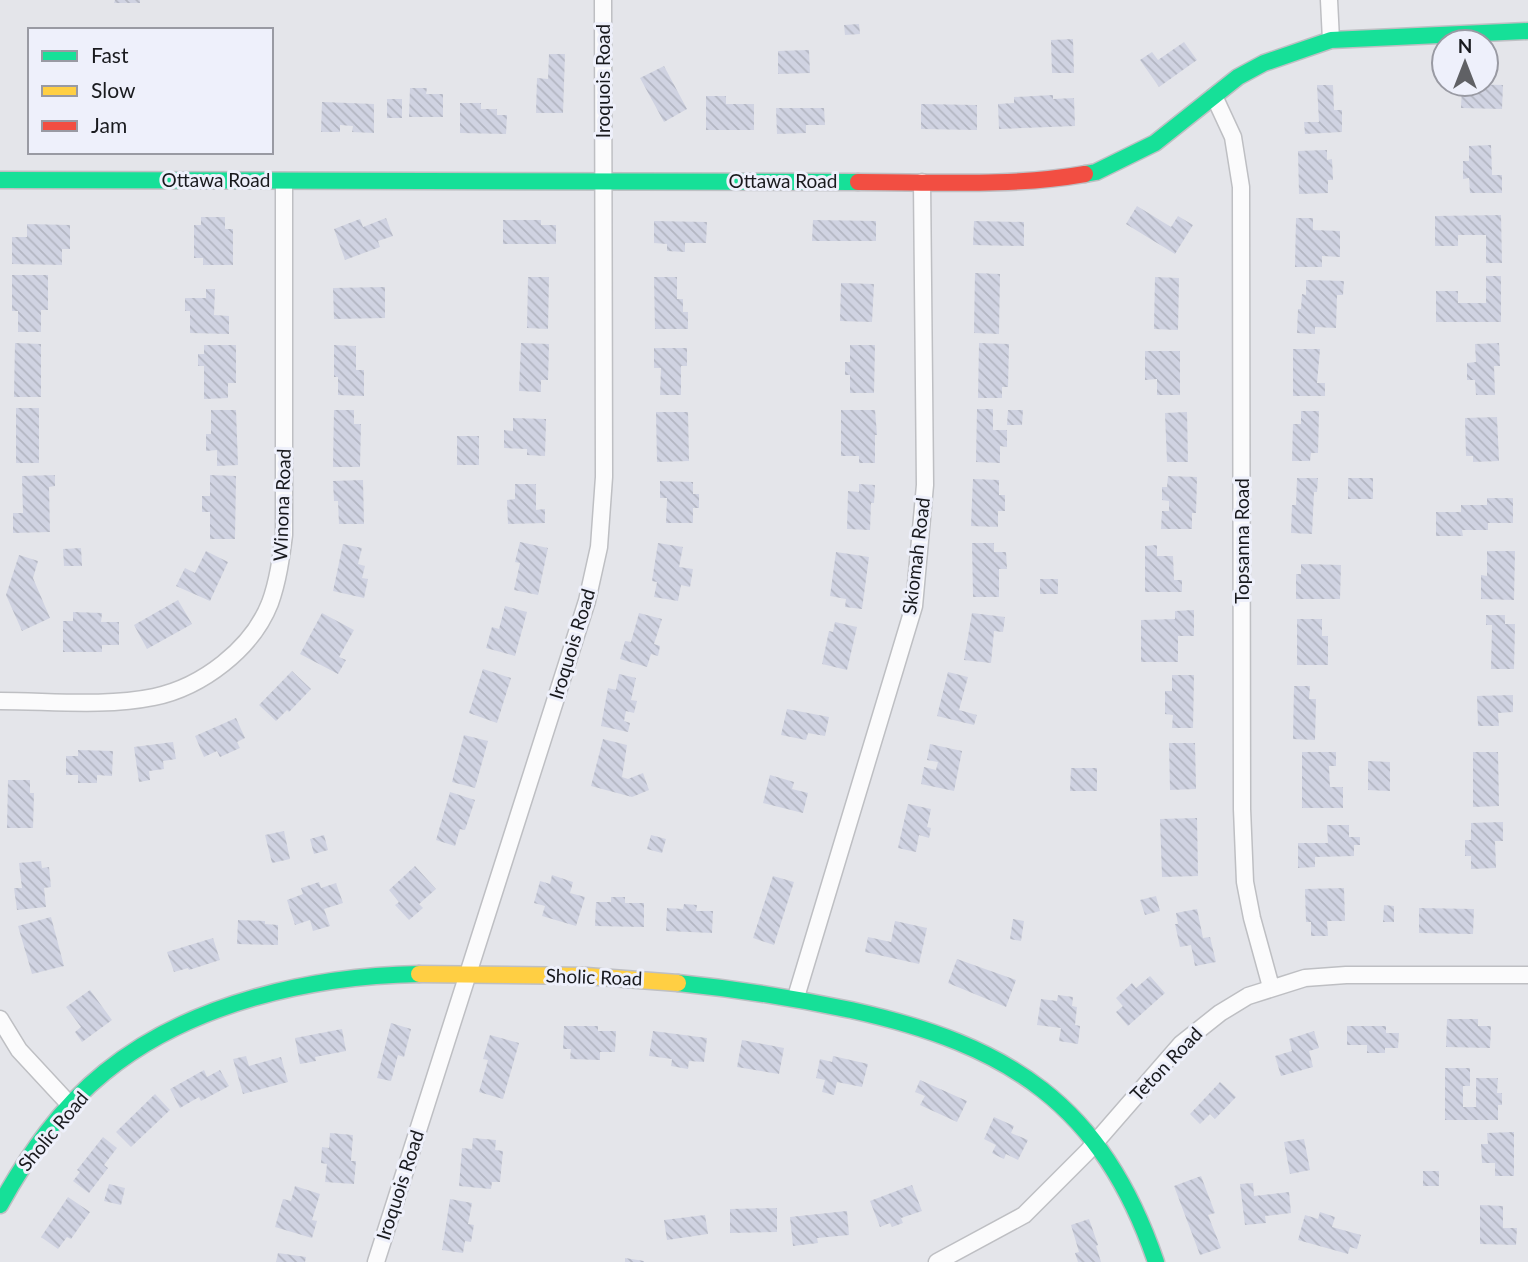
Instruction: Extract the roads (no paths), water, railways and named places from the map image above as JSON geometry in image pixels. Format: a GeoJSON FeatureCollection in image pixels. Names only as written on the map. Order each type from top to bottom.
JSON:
{"type":"FeatureCollection","features":[{"type":"Feature","properties":{"kind":"street","name":"Iroquois Road"},"geometry":{"type":"LineString","coordinates":[[376,1262],[587,601],[598,547],[604,477],[603,0]]}},
{"type":"Feature","properties":{"kind":"street"},"geometry":{"type":"LineString","coordinates":[[1329,0],[1331,40]]}},
{"type":"Feature","properties":{"kind":"street","name":"Ottawa Road"},"geometry":{"type":"LineString","coordinates":[[0,180],[1013,182],[1056,179],[1096,172],[1155,143],[1238,77],[1264,63],[1331,40],[1528,31]]}},
{"type":"Feature","properties":{"kind":"street","name":"Topsanna Road"},"geometry":{"type":"LineString","coordinates":[[1214,96],[1233,137],[1241,187],[1245,882],[1271,987]]}},
{"type":"Feature","properties":{"kind":"street","name":"Winona Road"},"geometry":{"type":"LineString","coordinates":[[0,701],[106,702],[154,697],[180,689],[205,676],[230,658],[269,605],[280,569],[284,535],[284,181]]}},
{"type":"Feature","properties":{"kind":"street","name":"Skiomah Road"},"geometry":{"type":"LineString","coordinates":[[796,997],[914,606],[925,485],[922,182]]}},
{"type":"Feature","properties":{"kind":"street","name":"Sholic Road"},"geometry":{"type":"LineString","coordinates":[[0,1205],[40,1140],[70,1105],[108,1070],[148,1042],[232,1005],[282,991],[347,978],[408,974],[570,975],[659,979],[796,997],[949,1036],[991,1055],[1033,1081],[1096,1141],[1115,1168],[1135,1206],[1156,1262]]}},
{"type":"Feature","properties":{"kind":"street","name":"Teton Road"},"geometry":{"type":"LineString","coordinates":[[937,1262],[1024,1215],[1096,1141],[1181,1044],[1201,1027],[1248,996],[1305,978],[1346,975],[1528,975]]}},
{"type":"Feature","properties":{"kind":"street"},"geometry":{"type":"LineString","coordinates":[[0,1019],[19,1050],[70,1105]]}}]}
